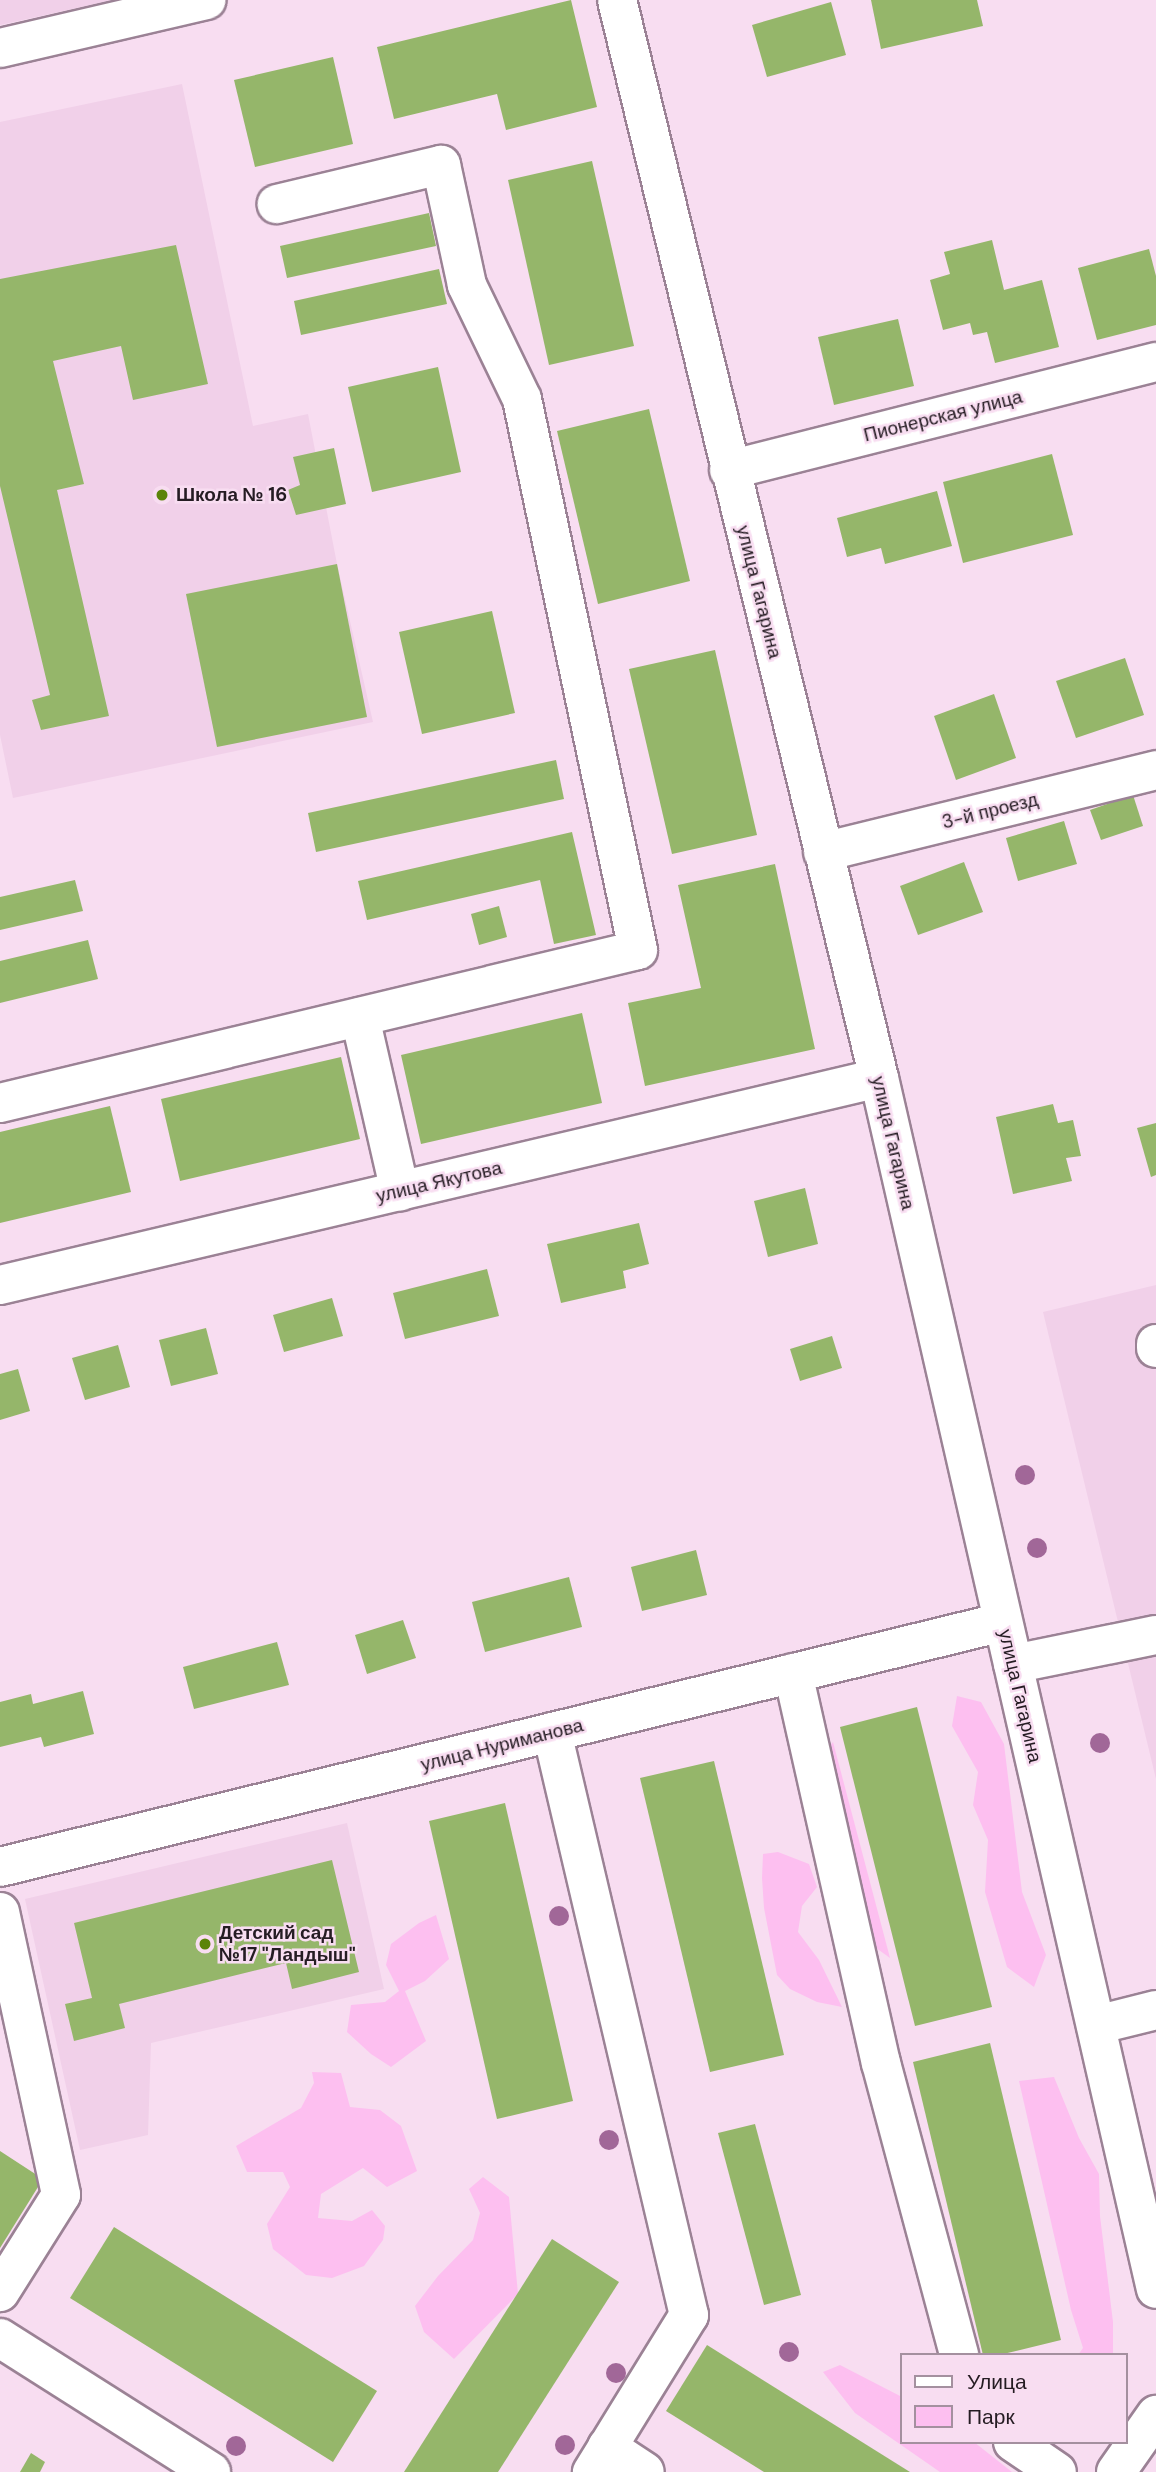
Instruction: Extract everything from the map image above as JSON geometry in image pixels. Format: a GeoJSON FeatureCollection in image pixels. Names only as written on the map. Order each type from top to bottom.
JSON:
{"type":"FeatureCollection","features":[{"type":"Feature","properties":{"kind":"street"},"geometry":{"type":"LineString","coordinates":[[0,48],[206,0]]}},
{"type":"Feature","properties":{"kind":"street","name":"улица Гагарина"},"geometry":{"type":"LineString","coordinates":[[617,0],[729,470],[879,1078],[1156,2289]]}},
{"type":"Feature","properties":{"kind":"street"},"geometry":{"type":"LineString","coordinates":[[0,1103],[638,950],[522,399],[467,285],[441,165],[277,204]]}},
{"type":"Feature","properties":{"kind":"street","name":"Пионерская улица"},"geometry":{"type":"LineString","coordinates":[[729,470],[1156,362]]}},
{"type":"Feature","properties":{"kind":"street","name":"3-й проезд"},"geometry":{"type":"LineString","coordinates":[[823,852],[1156,770]]}},
{"type":"Feature","properties":{"kind":"street"},"geometry":{"type":"LineString","coordinates":[[360,1017],[400,1191]]}},
{"type":"Feature","properties":{"kind":"street","name":"улица Якутова"},"geometry":{"type":"LineString","coordinates":[[0,1285],[879,1078]]}},
{"type":"Feature","properties":{"kind":"street","name":"улица Нуриманова"},"geometry":{"type":"LineString","coordinates":[[0,1867],[1003,1622]]}},
{"type":"Feature","properties":{"kind":"street"},"geometry":{"type":"LineString","coordinates":[[1013,1664],[1156,1635]]}},
{"type":"Feature","properties":{"kind":"street"},"geometry":{"type":"LineString","coordinates":[[793,1673],[881,2063],[957,2353]]}},
{"type":"Feature","properties":{"kind":"street"},"geometry":{"type":"LineString","coordinates":[[552,1732],[689,2315],[600,2459],[645,2472]]}},
{"type":"Feature","properties":{"kind":"street"},"geometry":{"type":"LineString","coordinates":[[0,1912],[61,2195],[0,2292]]}},
{"type":"Feature","properties":{"kind":"street"},"geometry":{"type":"LineString","coordinates":[[1096,2025],[1156,2010]]}},
{"type":"Feature","properties":{"kind":"street"},"geometry":{"type":"LineString","coordinates":[[0,2338],[211,2472]]}},
{"type":"Feature","properties":{"kind":"street"},"geometry":{"type":"LineString","coordinates":[[1116,2472],[1156,2415]]}},
{"type":"Feature","properties":{"kind":"street"},"geometry":{"type":"LineString","coordinates":[[1016,2444],[1057,2472]]}},
{"type":"Feature","properties":{"kind":"shaded area"},"geometry":{"type":"Polygon","coordinates":[[[0,0],[113,0],[0,25],[0,0]]]}},
{"type":"Feature","properties":{"kind":"shaded area","name":"Школа № 16"},"geometry":{"type":"Polygon","coordinates":[[[182,84],[253,426],[308,414],[337,564],[373,722],[13,798],[0,735],[0,122],[182,84]]]}},
{"type":"Feature","properties":{"kind":"shaded area"},"geometry":{"type":"Polygon","coordinates":[[[1156,1285],[1156,1779],[1043,1312],[1156,1285]]]}},
{"type":"Feature","properties":{"kind":"shaded area","name":"Детский сад №17 \"Ландыш\""},"geometry":{"type":"Polygon","coordinates":[[[347,1823],[384,1989],[151,2043],[148,2135],[80,2150],[25,1899],[347,1823]]]}},
{"type":"Feature","properties":{"kind":"green space"},"geometry":{"type":"Polygon","coordinates":[[[957,1696],[981,1702],[1004,1744],[1022,1892],[1046,1955],[1034,1987],[1007,1967],[985,1892],[988,1840],[973,1805],[978,1772],[952,1726],[957,1696]]]}},
{"type":"Feature","properties":{"kind":"green space"},"geometry":{"type":"Polygon","coordinates":[[[833,1742],[890,1958],[872,1945],[825,1752],[833,1742]]]}},
{"type":"Feature","properties":{"kind":"green space"},"geometry":{"type":"Polygon","coordinates":[[[778,1852],[809,1864],[817,1887],[802,1906],[798,1932],[819,1960],[842,2007],[817,2002],[790,1989],[777,1975],[764,1908],[762,1878],[763,1854],[778,1852]]]}},
{"type":"Feature","properties":{"kind":"green space"},"geometry":{"type":"Polygon","coordinates":[[[436,1915],[449,1959],[425,1981],[405,1991],[426,2041],[391,2067],[371,2054],[347,2032],[351,2005],[385,2002],[399,1991],[386,1965],[391,1944],[419,1923],[436,1915]]]}},
{"type":"Feature","properties":{"kind":"green space"},"geometry":{"type":"Polygon","coordinates":[[[312,2072],[341,2073],[350,2107],[380,2110],[401,2126],[417,2171],[387,2187],[363,2168],[321,2194],[318,2218],[352,2221],[372,2210],[385,2226],[383,2240],[364,2266],[332,2278],[306,2275],[273,2249],[267,2224],[290,2187],[283,2172],[247,2172],[236,2146],[301,2108],[314,2083],[312,2072]]]}},
{"type":"Feature","properties":{"kind":"green space"},"geometry":{"type":"Polygon","coordinates":[[[1054,2077],[1079,2138],[1099,2174],[1100,2216],[1113,2322],[1113,2353],[1079,2353],[1083,2348],[1071,2310],[1019,2081],[1054,2077]]]}},
{"type":"Feature","properties":{"kind":"green space"},"geometry":{"type":"Polygon","coordinates":[[[483,2177],[509,2197],[518,2294],[454,2359],[424,2332],[415,2306],[438,2276],[473,2240],[480,2213],[469,2189],[483,2177]]]}},
{"type":"Feature","properties":{"kind":"green space"},"geometry":{"type":"Polygon","coordinates":[[[840,2365],[900,2396],[900,2444],[977,2444],[1012,2472],[940,2472],[855,2413],[823,2372],[840,2365]]]}},
{"type":"Feature","properties":{"kind":"building"},"geometry":{"type":"Polygon","coordinates":[[[571,0],[597,107],[506,130],[497,94],[394,119],[377,47],[571,0]]]}},
{"type":"Feature","properties":{"kind":"building"},"geometry":{"type":"Polygon","coordinates":[[[871,0],[977,0],[983,26],[881,49],[871,0]]]}},
{"type":"Feature","properties":{"kind":"building"},"geometry":{"type":"Polygon","coordinates":[[[831,2],[846,55],[767,77],[752,25],[831,2]]]}},
{"type":"Feature","properties":{"kind":"building"},"geometry":{"type":"Polygon","coordinates":[[[333,57],[353,144],[255,167],[234,80],[333,57]]]}},
{"type":"Feature","properties":{"kind":"building"},"geometry":{"type":"Polygon","coordinates":[[[592,161],[634,346],[549,365],[508,180],[592,161]]]}},
{"type":"Feature","properties":{"kind":"building"},"geometry":{"type":"Polygon","coordinates":[[[429,213],[436,246],[287,278],[280,246],[429,213]]]}},
{"type":"Feature","properties":{"kind":"building"},"geometry":{"type":"Polygon","coordinates":[[[992,240],[1004,290],[1042,280],[1059,347],[995,363],[987,332],[973,335],[970,323],[943,330],[930,280],[950,274],[944,252],[992,240]]]}},
{"type":"Feature","properties":{"kind":"building"},"geometry":{"type":"Polygon","coordinates":[[[176,245],[208,384],[133,400],[121,346],[53,361],[84,484],[57,490],[109,716],[41,730],[32,700],[50,695],[0,486],[0,279],[176,245]]]}},
{"type":"Feature","properties":{"kind":"building"},"geometry":{"type":"Polygon","coordinates":[[[1149,249],[1156,276],[1156,325],[1097,340],[1078,268],[1149,249]]]}},
{"type":"Feature","properties":{"kind":"building"},"geometry":{"type":"Polygon","coordinates":[[[439,269],[447,304],[301,335],[294,301],[439,269]]]}},
{"type":"Feature","properties":{"kind":"building"},"geometry":{"type":"Polygon","coordinates":[[[898,319],[914,386],[834,405],[818,337],[898,319]]]}},
{"type":"Feature","properties":{"kind":"building"},"geometry":{"type":"Polygon","coordinates":[[[438,367],[461,472],[372,492],[348,387],[438,367]]]}},
{"type":"Feature","properties":{"kind":"building"},"geometry":{"type":"Polygon","coordinates":[[[649,409],[690,581],[598,604],[557,431],[649,409]]]}},
{"type":"Feature","properties":{"kind":"building"},"geometry":{"type":"Polygon","coordinates":[[[334,448],[346,504],[296,515],[288,490],[300,485],[293,457],[334,448]]]}},
{"type":"Feature","properties":{"kind":"building"},"geometry":{"type":"Polygon","coordinates":[[[1052,454],[1073,535],[963,563],[943,482],[1052,454]]]}},
{"type":"Feature","properties":{"kind":"building"},"geometry":{"type":"Polygon","coordinates":[[[937,491],[952,546],[885,564],[881,548],[847,557],[837,518],[937,491]]]}},
{"type":"Feature","properties":{"kind":"building"},"geometry":{"type":"Polygon","coordinates":[[[337,564],[367,717],[217,747],[186,594],[337,564]]]}},
{"type":"Feature","properties":{"kind":"building"},"geometry":{"type":"Polygon","coordinates":[[[492,611],[515,713],[422,734],[399,632],[492,611]]]}},
{"type":"Feature","properties":{"kind":"building"},"geometry":{"type":"Polygon","coordinates":[[[715,650],[757,835],[672,854],[629,669],[715,650]]]}},
{"type":"Feature","properties":{"kind":"building"},"geometry":{"type":"Polygon","coordinates":[[[1125,658],[1144,715],[1076,738],[1056,681],[1125,658]]]}},
{"type":"Feature","properties":{"kind":"building"},"geometry":{"type":"Polygon","coordinates":[[[994,694],[1016,758],[956,780],[934,716],[994,694]]]}},
{"type":"Feature","properties":{"kind":"building"},"geometry":{"type":"Polygon","coordinates":[[[556,760],[564,799],[316,852],[308,813],[556,760]]]}},
{"type":"Feature","properties":{"kind":"building"},"geometry":{"type":"Polygon","coordinates":[[[1133,795],[1143,826],[1101,840],[1090,810],[1133,795]]]}},
{"type":"Feature","properties":{"kind":"building"},"geometry":{"type":"Polygon","coordinates":[[[1064,821],[1077,864],[1018,881],[1006,838],[1064,821]]]}},
{"type":"Feature","properties":{"kind":"building"},"geometry":{"type":"Polygon","coordinates":[[[572,832],[596,935],[554,944],[540,880],[367,920],[358,881],[572,832]]]}},
{"type":"Feature","properties":{"kind":"building"},"geometry":{"type":"Polygon","coordinates":[[[964,862],[983,912],[918,935],[900,886],[964,862]]]}},
{"type":"Feature","properties":{"kind":"building"},"geometry":{"type":"Polygon","coordinates":[[[775,864],[815,1049],[645,1086],[628,1003],[701,988],[678,885],[775,864]]]}},
{"type":"Feature","properties":{"kind":"building"},"geometry":{"type":"Polygon","coordinates":[[[75,880],[83,911],[0,930],[0,897],[75,880]]]}},
{"type":"Feature","properties":{"kind":"building"},"geometry":{"type":"Polygon","coordinates":[[[499,906],[507,937],[479,945],[471,914],[499,906]]]}},
{"type":"Feature","properties":{"kind":"building"},"geometry":{"type":"Polygon","coordinates":[[[88,940],[98,979],[0,1003],[0,961],[88,940]]]}},
{"type":"Feature","properties":{"kind":"building"},"geometry":{"type":"Polygon","coordinates":[[[582,1013],[602,1103],[421,1144],[401,1055],[582,1013]]]}},
{"type":"Feature","properties":{"kind":"building"},"geometry":{"type":"Polygon","coordinates":[[[341,1057],[360,1139],[180,1181],[161,1099],[341,1057]]]}},
{"type":"Feature","properties":{"kind":"building"},"geometry":{"type":"Polygon","coordinates":[[[1053,1104],[1058,1123],[1073,1120],[1081,1156],[1066,1158],[1072,1181],[1013,1194],[996,1117],[1053,1104]]]}},
{"type":"Feature","properties":{"kind":"building"},"geometry":{"type":"Polygon","coordinates":[[[110,1106],[131,1192],[0,1223],[0,1132],[110,1106]]]}},
{"type":"Feature","properties":{"kind":"building"},"geometry":{"type":"Polygon","coordinates":[[[1156,1123],[1156,1175],[1151,1177],[1137,1128],[1156,1123]]]}},
{"type":"Feature","properties":{"kind":"building"},"geometry":{"type":"Polygon","coordinates":[[[805,1188],[818,1244],[768,1257],[754,1201],[805,1188]]]}},
{"type":"Feature","properties":{"kind":"building"},"geometry":{"type":"Polygon","coordinates":[[[639,1223],[649,1264],[623,1271],[626,1288],[561,1303],[547,1244],[639,1223]]]}},
{"type":"Feature","properties":{"kind":"building"},"geometry":{"type":"Polygon","coordinates":[[[487,1269],[499,1316],[405,1339],[393,1293],[487,1269]]]}},
{"type":"Feature","properties":{"kind":"building"},"geometry":{"type":"Polygon","coordinates":[[[332,1298],[343,1336],[284,1352],[273,1315],[332,1298]]]}},
{"type":"Feature","properties":{"kind":"building"},"geometry":{"type":"Polygon","coordinates":[[[206,1328],[218,1374],[171,1386],[159,1340],[206,1328]]]}},
{"type":"Feature","properties":{"kind":"building"},"geometry":{"type":"Polygon","coordinates":[[[832,1336],[842,1368],[800,1381],[790,1349],[832,1336]]]}},
{"type":"Feature","properties":{"kind":"building"},"geometry":{"type":"Polygon","coordinates":[[[118,1345],[130,1387],[85,1400],[72,1358],[118,1345]]]}},
{"type":"Feature","properties":{"kind":"building"},"geometry":{"type":"Polygon","coordinates":[[[18,1369],[30,1411],[0,1420],[0,1374],[18,1369]]]}},
{"type":"Feature","properties":{"kind":"building"},"geometry":{"type":"Polygon","coordinates":[[[696,1550],[707,1595],[642,1611],[631,1567],[696,1550]]]}},
{"type":"Feature","properties":{"kind":"building"},"geometry":{"type":"Polygon","coordinates":[[[569,1577],[582,1627],[485,1652],[472,1602],[569,1577]]]}},
{"type":"Feature","properties":{"kind":"building"},"geometry":{"type":"Polygon","coordinates":[[[403,1620],[416,1658],[367,1674],[355,1635],[403,1620]]]}},
{"type":"Feature","properties":{"kind":"building"},"geometry":{"type":"Polygon","coordinates":[[[277,1642],[289,1685],[194,1709],[183,1667],[277,1642]]]}},
{"type":"Feature","properties":{"kind":"building"},"geometry":{"type":"Polygon","coordinates":[[[83,1691],[94,1734],[44,1747],[41,1737],[0,1747],[0,1702],[31,1694],[33,1704],[83,1691]]]}},
{"type":"Feature","properties":{"kind":"building"},"geometry":{"type":"Polygon","coordinates":[[[917,1707],[992,2007],[915,2026],[840,1727],[917,1707]]]}},
{"type":"Feature","properties":{"kind":"building"},"geometry":{"type":"Polygon","coordinates":[[[714,1761],[784,2055],[710,2072],[640,1778],[714,1761]]]}},
{"type":"Feature","properties":{"kind":"building"},"geometry":{"type":"Polygon","coordinates":[[[505,1803],[573,2101],[497,2119],[429,1821],[505,1803]]]}},
{"type":"Feature","properties":{"kind":"building"},"geometry":{"type":"Polygon","coordinates":[[[332,1860],[359,1972],[292,1989],[286,1963],[119,2004],[125,2028],[74,2041],[65,2004],[92,1998],[74,1923],[332,1860]]]}},
{"type":"Feature","properties":{"kind":"building"},"geometry":{"type":"Polygon","coordinates":[[[990,2043],[1061,2340],[1007,2353],[983,2353],[913,2062],[990,2043]]]}},
{"type":"Feature","properties":{"kind":"building"},"geometry":{"type":"Polygon","coordinates":[[[755,2124],[801,2295],[764,2305],[718,2133],[755,2124]]]}},
{"type":"Feature","properties":{"kind":"building"},"geometry":{"type":"Polygon","coordinates":[[[0,2151],[43,2179],[0,2248],[0,2151]]]}},
{"type":"Feature","properties":{"kind":"building"},"geometry":{"type":"Polygon","coordinates":[[[114,2227],[377,2391],[333,2462],[70,2298],[114,2227]]]}},
{"type":"Feature","properties":{"kind":"building"},"geometry":{"type":"Polygon","coordinates":[[[552,2239],[619,2282],[498,2472],[404,2472],[552,2239]]]}},
{"type":"Feature","properties":{"kind":"building"},"geometry":{"type":"Polygon","coordinates":[[[707,2345],[910,2472],[764,2472],[666,2411],[707,2345]]]}},
{"type":"Feature","properties":{"kind":"building"},"geometry":{"type":"Polygon","coordinates":[[[31,2453],[45,2462],[40,2472],[20,2472],[31,2453]]]}},
{"type":"Feature","properties":{"kind":"place","name":"Школа № 16"},"geometry":{"type":"Point","coordinates":[162,495]}},
{"type":"Feature","properties":{"kind":"place","name":"Детский сад №17 \"Ландыш\""},"geometry":{"type":"Point","coordinates":[205,1944]}}]}
